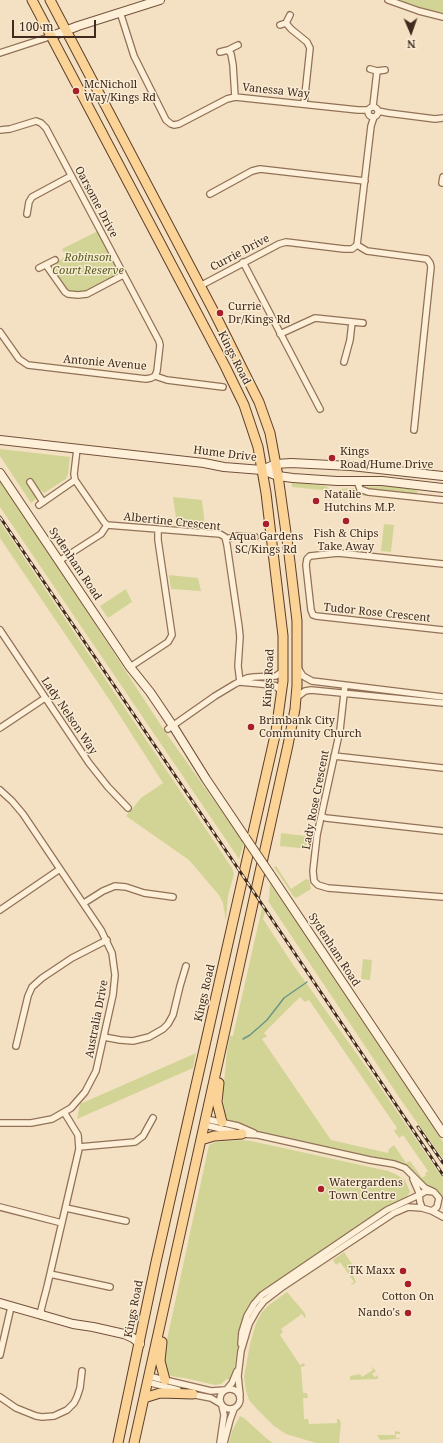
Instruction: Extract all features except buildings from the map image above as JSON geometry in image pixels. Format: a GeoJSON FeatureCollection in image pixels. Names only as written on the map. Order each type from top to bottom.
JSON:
{"type":"FeatureCollection","features":[{"type":"Feature","properties":{"kind":"main road","name":"Kings Road"},"geometry":{"type":"LineString","coordinates":[[32,0],[236,387],[255,438],[262,470],[283,636],[282,693],[271,756],[189,1117],[118,1443]]}},
{"type":"Feature","properties":{"kind":"main road","name":"Kings Road"},"geometry":{"type":"LineString","coordinates":[[50,0],[259,402],[270,433],[278,476],[294,597],[297,633],[298,668],[296,698],[288,745],[134,1443]]}},
{"type":"Feature","properties":{"kind":"main road"},"geometry":{"type":"LineString","coordinates":[[220,1052],[217,1102],[222,1122]]}},
{"type":"Feature","properties":{"kind":"main road"},"geometry":{"type":"LineString","coordinates":[[189,1117],[205,1122]]}},
{"type":"Feature","properties":{"kind":"main road"},"geometry":{"type":"LineString","coordinates":[[201,1140],[214,1136],[242,1134]]}},
{"type":"Feature","properties":{"kind":"main road"},"geometry":{"type":"LineString","coordinates":[[163,1314],[160,1361],[165,1380]]}},
{"type":"Feature","properties":{"kind":"main road"},"geometry":{"type":"LineString","coordinates":[[133,1374],[148,1379]]}},
{"type":"Feature","properties":{"kind":"main road"},"geometry":{"type":"LineString","coordinates":[[144,1398],[160,1393],[193,1394]]}},
{"type":"Feature","properties":{"kind":"street"},"geometry":{"type":"LineString","coordinates":[[1,50],[52,36],[66,30],[160,0]]}},
{"type":"Feature","properties":{"kind":"street"},"geometry":{"type":"LineString","coordinates":[[388,0],[419,11],[443,17]]}},
{"type":"Feature","properties":{"kind":"street","name":"Vanessa Way"},"geometry":{"type":"LineString","coordinates":[[120,12],[136,60],[166,120],[174,125],[184,122],[227,99],[235,97],[435,119],[443,118]]}},
{"type":"Feature","properties":{"kind":"street"},"geometry":{"type":"LineString","coordinates":[[280,25],[286,23],[290,15]]}},
{"type":"Feature","properties":{"kind":"street"},"geometry":{"type":"LineString","coordinates":[[286,23],[307,42],[310,48],[304,104]]}},
{"type":"Feature","properties":{"kind":"street"},"geometry":{"type":"LineString","coordinates":[[220,52],[238,45]]}},
{"type":"Feature","properties":{"kind":"street"},"geometry":{"type":"LineString","coordinates":[[228,50],[231,54],[233,65],[235,97]]}},
{"type":"Feature","properties":{"kind":"street"},"geometry":{"type":"LineString","coordinates":[[370,69],[377,71],[385,70]]}},
{"type":"Feature","properties":{"kind":"street"},"geometry":{"type":"LineString","coordinates":[[357,245],[377,71]]}},
{"type":"Feature","properties":{"kind":"street","name":"Oarsome Drive"},"geometry":{"type":"LineString","coordinates":[[0,130],[10,129],[30,122],[41,123],[46,128],[159,341],[160,345],[155,376]]}},
{"type":"Feature","properties":{"kind":"street"},"geometry":{"type":"LineString","coordinates":[[210,194],[252,171],[260,169],[365,181]]}},
{"type":"Feature","properties":{"kind":"street"},"geometry":{"type":"LineString","coordinates":[[28,214],[29,202],[32,197],[71,176]]}},
{"type":"Feature","properties":{"kind":"street"},"geometry":{"type":"LineString","coordinates":[[442,183],[443,178]]}},
{"type":"Feature","properties":{"kind":"street","name":"Currie Drive"},"geometry":{"type":"LineString","coordinates":[[200,286],[243,262],[286,242],[344,249],[352,249],[357,245],[368,250],[421,257],[429,261],[431,267],[414,430]]}},
{"type":"Feature","properties":{"kind":"street"},"geometry":{"type":"LineString","coordinates":[[39,268],[55,260]]}},
{"type":"Feature","properties":{"kind":"street"},"geometry":{"type":"LineString","coordinates":[[243,262],[320,409]]}},
{"type":"Feature","properties":{"kind":"street"},"geometry":{"type":"LineString","coordinates":[[46,264],[65,292],[78,295],[87,294],[123,275]]}},
{"type":"Feature","properties":{"kind":"street"},"geometry":{"type":"LineString","coordinates":[[280,334],[315,318],[363,323]]}},
{"type":"Feature","properties":{"kind":"street"},"geometry":{"type":"LineString","coordinates":[[344,362],[350,340],[352,322]]}},
{"type":"Feature","properties":{"kind":"street","name":"Antonie Avenue"},"geometry":{"type":"LineString","coordinates":[[0,332],[19,359],[28,365],[146,379],[155,376],[166,380],[223,388]]}},
{"type":"Feature","properties":{"kind":"street","name":"Hume Drive"},"geometry":{"type":"LineString","coordinates":[[1,441],[77,448],[197,462],[224,467],[262,470],[276,464],[324,464],[443,476]]}},
{"type":"Feature","properties":{"kind":"street"},"geometry":{"type":"LineString","coordinates":[[30,482],[41,504],[75,480],[74,474],[77,448]]}},
{"type":"Feature","properties":{"kind":"street"},"geometry":{"type":"LineString","coordinates":[[262,470],[278,476],[337,481],[390,482],[443,488]]}},
{"type":"Feature","properties":{"kind":"street","name":"Sydenham Road"},"geometry":{"type":"LineString","coordinates":[[0,473],[130,667],[144,694],[170,727],[182,750],[206,779],[443,1133]]}},
{"type":"Feature","properties":{"kind":"street","name":"Albertine Crescent"},"geometry":{"type":"LineString","coordinates":[[75,480],[107,525],[220,534],[226,539],[240,637],[238,666],[240,682]]}},
{"type":"Feature","properties":{"kind":"street"},"geometry":{"type":"LineString","coordinates":[[357,481],[360,488],[368,492],[443,500]]}},
{"type":"Feature","properties":{"kind":"street"},"geometry":{"type":"LineString","coordinates":[[59,561],[100,534],[107,525]]}},
{"type":"Feature","properties":{"kind":"street"},"geometry":{"type":"LineString","coordinates":[[130,667],[168,642],[172,635],[159,547],[158,530]]}},
{"type":"Feature","properties":{"kind":"street"},"geometry":{"type":"LineString","coordinates":[[226,539],[237,536],[256,537]]}},
{"type":"Feature","properties":{"kind":"street","name":"Tudor Rose Crescent"},"geometry":{"type":"LineString","coordinates":[[443,564],[338,553],[310,556],[307,559],[306,565],[311,610],[313,615],[443,630]]}},
{"type":"Feature","properties":{"kind":"street","name":"Lady Nelson Way"},"geometry":{"type":"LineString","coordinates":[[0,630],[96,773],[128,808]]}},
{"type":"Feature","properties":{"kind":"street"},"geometry":{"type":"LineString","coordinates":[[298,668],[303,676],[312,681],[443,697]]}},
{"type":"Feature","properties":{"kind":"street"},"geometry":{"type":"LineString","coordinates":[[170,727],[215,696],[240,682],[254,677],[276,676],[283,671]]}},
{"type":"Feature","properties":{"kind":"street"},"geometry":{"type":"LineString","coordinates":[[240,682],[272,684],[282,693]]}},
{"type":"Feature","properties":{"kind":"street","name":"Lady Rose Crescent"},"geometry":{"type":"LineString","coordinates":[[345,685],[340,730],[320,816],[313,871],[316,883],[328,888],[443,897]]}},
{"type":"Feature","properties":{"kind":"street"},"geometry":{"type":"LineString","coordinates":[[296,698],[305,691],[311,690],[443,703]]}},
{"type":"Feature","properties":{"kind":"street"},"geometry":{"type":"LineString","coordinates":[[0,728],[45,698]]}},
{"type":"Feature","properties":{"kind":"street"},"geometry":{"type":"LineString","coordinates":[[334,756],[443,768]]}},
{"type":"Feature","properties":{"kind":"street","name":"Australia Drive"},"geometry":{"type":"LineString","coordinates":[[0,790],[20,810],[107,940],[114,961],[115,975],[113,996],[96,1071],[91,1084],[81,1098],[64,1112],[52,1119],[24,1124],[0,1123]]}},
{"type":"Feature","properties":{"kind":"street"},"geometry":{"type":"LineString","coordinates":[[320,816],[326,818],[443,831]]}},
{"type":"Feature","properties":{"kind":"street"},"geometry":{"type":"LineString","coordinates":[[0,910],[60,869]]}},
{"type":"Feature","properties":{"kind":"street"},"geometry":{"type":"LineString","coordinates":[[84,904],[103,891],[115,886],[126,887],[144,893],[173,898]]}},
{"type":"Feature","properties":{"kind":"street"},"geometry":{"type":"LineString","coordinates":[[16,1046],[28,996],[32,987],[42,978],[72,958],[107,940]]}},
{"type":"Feature","properties":{"kind":"street"},"geometry":{"type":"LineString","coordinates":[[104,1037],[133,1041],[149,1037],[163,1029],[173,1015],[186,966]]}},
{"type":"Feature","properties":{"kind":"street"},"geometry":{"type":"LineString","coordinates":[[42,1316],[79,1147],[76,1130],[64,1112]]}},
{"type":"Feature","properties":{"kind":"street"},"geometry":{"type":"LineString","coordinates":[[79,1147],[135,1142],[143,1136],[154,1118]]}},
{"type":"Feature","properties":{"kind":"street"},"geometry":{"type":"LineString","coordinates":[[205,1122],[222,1122],[246,1129],[258,1135]]}},
{"type":"Feature","properties":{"kind":"street"},"geometry":{"type":"LineString","coordinates":[[205,1122],[242,1134],[258,1135],[394,1164],[405,1168],[425,1188],[436,1194],[443,1207]]}},
{"type":"Feature","properties":{"kind":"street"},"geometry":{"type":"LineString","coordinates":[[411,1175],[420,1195],[422,1208]]}},
{"type":"Feature","properties":{"kind":"street"},"geometry":{"type":"LineString","coordinates":[[241,1351],[243,1325],[252,1307],[262,1295],[387,1210],[426,1191],[432,1191]]}},
{"type":"Feature","properties":{"kind":"street"},"geometry":{"type":"LineString","coordinates":[[432,1211],[437,1208],[439,1198]]}},
{"type":"Feature","properties":{"kind":"street"},"geometry":{"type":"LineString","coordinates":[[0,1207],[62,1223]]}},
{"type":"Feature","properties":{"kind":"street"},"geometry":{"type":"LineString","coordinates":[[220,1443],[224,1415],[220,1398],[232,1383],[238,1367],[247,1331],[260,1305],[394,1213],[408,1207],[422,1208],[443,1217]]}},
{"type":"Feature","properties":{"kind":"street"},"geometry":{"type":"LineString","coordinates":[[66,1208],[126,1221]]}},
{"type":"Feature","properties":{"kind":"street"},"geometry":{"type":"LineString","coordinates":[[50,1274],[110,1287]]}},
{"type":"Feature","properties":{"kind":"street"},"geometry":{"type":"LineString","coordinates":[[0,1303],[73,1324],[92,1326],[124,1334],[134,1338],[140,1344]]}},
{"type":"Feature","properties":{"kind":"street"},"geometry":{"type":"LineString","coordinates":[[0,1356],[11,1307]]}},
{"type":"Feature","properties":{"kind":"street"},"geometry":{"type":"LineString","coordinates":[[124,1334],[142,1330]]}},
{"type":"Feature","properties":{"kind":"street"},"geometry":{"type":"LineString","coordinates":[[148,1379],[193,1394],[211,1398],[228,1409],[234,1408],[239,1404],[240,1395],[238,1367]]}},
{"type":"Feature","properties":{"kind":"street"},"geometry":{"type":"LineString","coordinates":[[0,1397],[16,1408],[31,1415],[42,1417],[54,1416],[67,1410],[74,1403],[80,1388],[82,1370]]}},
{"type":"Feature","properties":{"kind":"street"},"geometry":{"type":"LineString","coordinates":[[148,1379],[165,1380],[211,1391],[236,1391],[240,1395]]}},
{"type":"Feature","properties":{"kind":"street"},"geometry":{"type":"LineString","coordinates":[[224,1443],[234,1408]]}},
{"type":"Feature","properties":{"kind":"green space"},"geometry":{"type":"Polygon","coordinates":[[[400,0],[443,0],[443,13],[430,11],[400,0]]]}},
{"type":"Feature","properties":{"kind":"green space","name":"Robinson Court Reserve"},"geometry":{"type":"Polygon","coordinates":[[[98,231],[118,271],[117,275],[85,292],[69,291],[66,289],[53,268],[53,265],[66,256],[62,249],[98,231]]]}},
{"type":"Feature","properties":{"kind":"green space"},"geometry":{"type":"Polygon","coordinates":[[[0,449],[70,457],[66,479],[44,493],[41,490],[34,494],[36,499],[31,503],[0,456],[0,449]]]}},
{"type":"Feature","properties":{"kind":"green space"},"geometry":{"type":"Polygon","coordinates":[[[0,478],[164,730],[244,843],[239,859],[0,507],[0,478]]]}},
{"type":"Feature","properties":{"kind":"green space"},"geometry":{"type":"Polygon","coordinates":[[[296,482],[325,486],[331,491],[292,487],[292,483],[296,484],[296,482]]]}},
{"type":"Feature","properties":{"kind":"green space"},"geometry":{"type":"Polygon","coordinates":[[[364,487],[404,487],[418,491],[417,494],[366,489],[364,487]]]}},
{"type":"Feature","properties":{"kind":"green space"},"geometry":{"type":"Polygon","coordinates":[[[354,488],[366,494],[366,496],[337,493],[339,489],[354,488]]]}},
{"type":"Feature","properties":{"kind":"green space"},"geometry":{"type":"Polygon","coordinates":[[[173,497],[202,500],[205,527],[177,525],[173,497]]]}},
{"type":"Feature","properties":{"kind":"green space"},"geometry":{"type":"Polygon","coordinates":[[[0,522],[232,868],[234,874],[228,896],[226,921],[223,903],[219,895],[189,860],[126,816],[141,798],[163,783],[111,702],[0,538],[0,522]]]}},
{"type":"Feature","properties":{"kind":"green space"},"geometry":{"type":"Polygon","coordinates":[[[384,524],[394,525],[391,552],[381,551],[384,524]]]}},
{"type":"Feature","properties":{"kind":"green space"},"geometry":{"type":"Polygon","coordinates":[[[169,575],[198,578],[201,591],[171,589],[169,575]]]}},
{"type":"Feature","properties":{"kind":"green space"},"geometry":{"type":"Polygon","coordinates":[[[126,589],[132,602],[108,618],[100,606],[126,589]]]}},
{"type":"Feature","properties":{"kind":"green space"},"geometry":{"type":"Polygon","coordinates":[[[351,690],[403,695],[404,696],[351,690]]]}},
{"type":"Feature","properties":{"kind":"green space"},"geometry":{"type":"Polygon","coordinates":[[[281,833],[314,837],[313,846],[309,847],[309,849],[280,846],[281,833]]]}},
{"type":"Feature","properties":{"kind":"green space"},"geometry":{"type":"Polygon","coordinates":[[[276,866],[291,889],[306,879],[309,880],[311,889],[296,898],[294,897],[274,867],[276,866]]]}},
{"type":"Feature","properties":{"kind":"green space"},"geometry":{"type":"Polygon","coordinates":[[[270,883],[443,1142],[443,1159],[403,1103],[268,901],[270,883]]]}},
{"type":"Feature","properties":{"kind":"green space"},"geometry":{"type":"Polygon","coordinates":[[[262,908],[265,912],[263,919],[294,966],[374,1078],[443,1179],[443,1198],[438,1191],[424,1183],[415,1172],[402,1163],[257,1131],[224,1118],[223,1093],[227,1051],[230,1036],[233,1036],[262,908]],[[300,997],[264,1033],[267,1036],[262,1039],[331,1140],[388,1153],[389,1149],[394,1145],[406,1163],[410,1161],[422,1178],[428,1171],[403,1135],[399,1138],[394,1131],[397,1128],[309,1000],[305,1002],[300,997]]]}},
{"type":"Feature","properties":{"kind":"green space"},"geometry":{"type":"Polygon","coordinates":[[[363,959],[372,960],[370,980],[361,979],[363,959]]]}},
{"type":"Feature","properties":{"kind":"green space"},"geometry":{"type":"Polygon","coordinates":[[[196,1053],[193,1068],[77,1119],[80,1104],[196,1053]]]}},
{"type":"Feature","properties":{"kind":"green space"},"geometry":{"type":"Polygon","coordinates":[[[242,1140],[388,1171],[405,1180],[410,1192],[407,1196],[408,1198],[262,1292],[240,1332],[231,1380],[227,1379],[221,1384],[215,1385],[168,1375],[165,1361],[165,1349],[209,1145],[215,1142],[242,1140]]]}},
{"type":"Feature","properties":{"kind":"green space"},"geometry":{"type":"Polygon","coordinates":[[[344,1252],[354,1267],[352,1273],[356,1282],[352,1285],[351,1284],[354,1282],[340,1262],[336,1265],[333,1260],[344,1252]]]}},
{"type":"Feature","properties":{"kind":"green space"},"geometry":{"type":"Polygon","coordinates":[[[287,1292],[306,1316],[305,1318],[302,1314],[281,1329],[283,1332],[280,1335],[300,1365],[304,1363],[305,1366],[301,1367],[303,1393],[307,1393],[308,1398],[303,1398],[304,1419],[308,1419],[309,1424],[337,1423],[337,1419],[339,1419],[341,1423],[339,1443],[316,1443],[286,1434],[274,1426],[249,1400],[244,1377],[250,1344],[256,1323],[262,1312],[269,1305],[287,1292]]]}},
{"type":"Feature","properties":{"kind":"green space"},"geometry":{"type":"Polygon","coordinates":[[[371,1366],[376,1371],[372,1374],[375,1377],[378,1375],[378,1379],[350,1380],[350,1376],[360,1374],[362,1377],[373,1370],[371,1366]]]}},
{"type":"Feature","properties":{"kind":"green space"},"geometry":{"type":"Polygon","coordinates":[[[240,1416],[273,1443],[229,1443],[232,1431],[240,1416]]]}},
{"type":"Feature","properties":{"kind":"green space"},"geometry":{"type":"Polygon","coordinates":[[[395,1431],[400,1432],[400,1434],[396,1434],[396,1438],[401,1438],[380,1440],[377,1435],[395,1435],[395,1431]]]}},
{"type":"Feature","properties":{"kind":"waterway"},"geometry":{"type":"LineString","coordinates":[[243,1039],[250,1035],[267,1020],[284,998],[307,982]]}},
{"type":"Feature","properties":{"kind":"railway"},"geometry":{"type":"LineString","coordinates":[[0,517],[443,1175]]}},
{"type":"Feature","properties":{"kind":"railway"},"geometry":{"type":"LineString","coordinates":[[418,1127],[443,1163]]}},
{"type":"Feature","properties":{"kind":"place","name":"McNicholl Way/Kings Rd"},"geometry":{"type":"Point","coordinates":[76,91]}},
{"type":"Feature","properties":{"kind":"place","name":"Currie Dr/Kings Rd"},"geometry":{"type":"Point","coordinates":[220,313]}},
{"type":"Feature","properties":{"kind":"place","name":"Kings Road/Hume Drive"},"geometry":{"type":"Point","coordinates":[332,458]}},
{"type":"Feature","properties":{"kind":"place","name":"Natalie Hutchins M.P."},"geometry":{"type":"Point","coordinates":[316,501]}},
{"type":"Feature","properties":{"kind":"place","name":"Fish & Chips Take Away"},"geometry":{"type":"Point","coordinates":[346,521]}},
{"type":"Feature","properties":{"kind":"place","name":"Aqua Gardens SC/Kings Rd"},"geometry":{"type":"Point","coordinates":[266,524]}},
{"type":"Feature","properties":{"kind":"place","name":"Brimbank City Community Church"},"geometry":{"type":"Point","coordinates":[251,727]}},
{"type":"Feature","properties":{"kind":"place","name":"Watergardens Town Centre"},"geometry":{"type":"Point","coordinates":[321,1189]}},
{"type":"Feature","properties":{"kind":"place","name":"TK Maxx"},"geometry":{"type":"Point","coordinates":[403,1271]}},
{"type":"Feature","properties":{"kind":"place","name":"Cotton On"},"geometry":{"type":"Point","coordinates":[408,1284]}},
{"type":"Feature","properties":{"kind":"place","name":"Nando's"},"geometry":{"type":"Point","coordinates":[408,1313]}}]}
